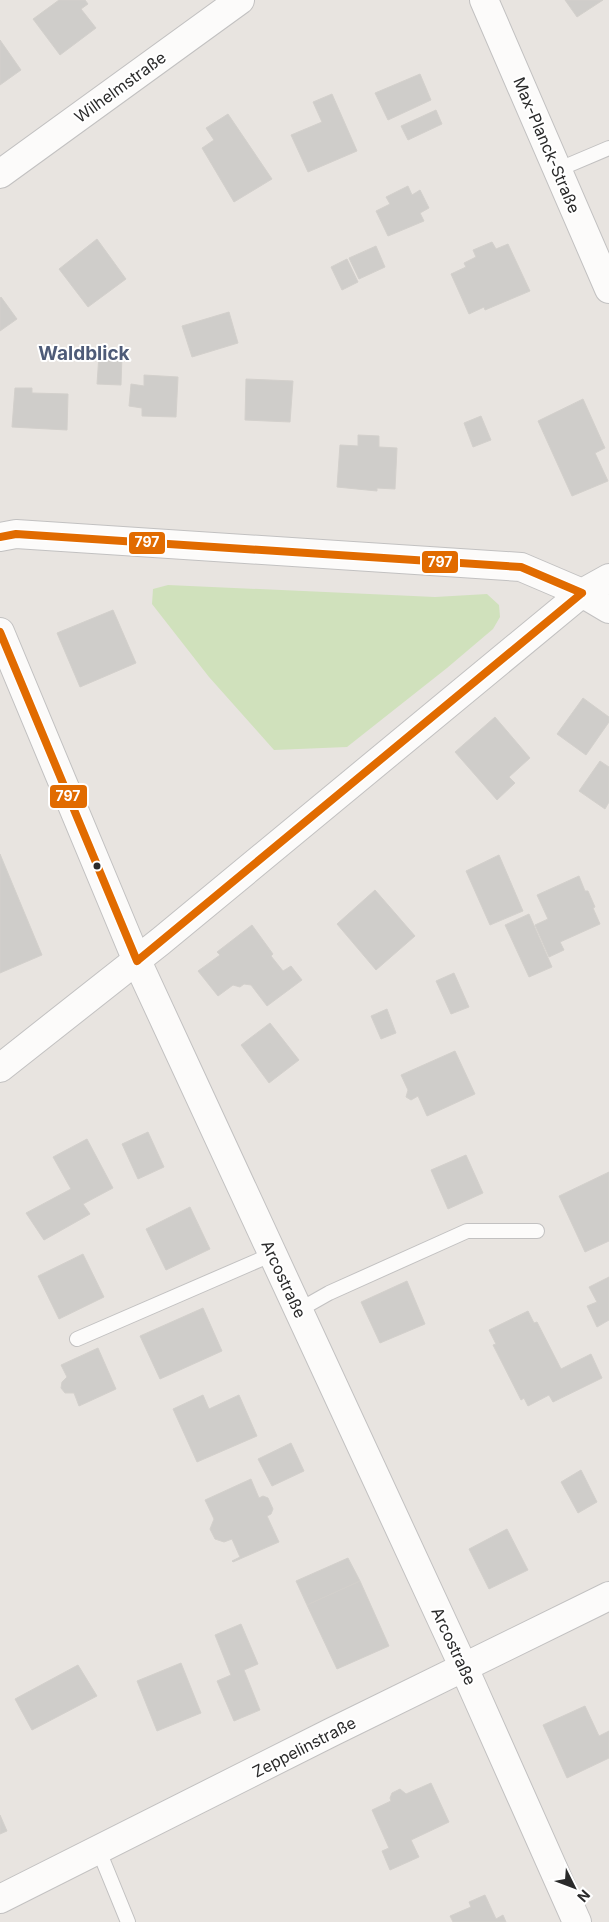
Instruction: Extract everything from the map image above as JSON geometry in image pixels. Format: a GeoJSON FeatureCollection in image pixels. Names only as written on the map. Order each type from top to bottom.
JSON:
{"type":"FeatureCollection","features":[{"type":"Feature","properties":{"kind":"street","name":"Wilhelmstraße"},"geometry":{"type":"LineString","coordinates":[[0,174],[240,0]]}},
{"type":"Feature","properties":{"kind":"street","name":"Max-Planck-Straße"},"geometry":{"type":"LineString","coordinates":[[484,0],[609,289]]}},
{"type":"Feature","properties":{"kind":"street"},"geometry":{"type":"LineString","coordinates":[[0,536],[16,534],[522,567],[582,593],[609,609]]}},
{"type":"Feature","properties":{"kind":"street"},"geometry":{"type":"LineString","coordinates":[[0,1068],[137,960],[582,593],[609,578]]}},
{"type":"Feature","properties":{"kind":"street","name":"Arcostraße"},"geometry":{"type":"LineString","coordinates":[[0,632],[137,960],[464,1668],[577,1922]]}},
{"type":"Feature","properties":{"kind":"street","name":"Zeppelinstraße"},"geometry":{"type":"LineString","coordinates":[[0,1899],[332,1732],[609,1596]]}},
{"type":"Feature","properties":{"kind":"lane"},"geometry":{"type":"LineString","coordinates":[[557,170],[609,148]]}},
{"type":"Feature","properties":{"kind":"lane"},"geometry":{"type":"LineString","coordinates":[[298,1310],[329,1293],[467,1231],[537,1231]]}},
{"type":"Feature","properties":{"kind":"lane"},"geometry":{"type":"LineString","coordinates":[[77,1339],[273,1254]]}},
{"type":"Feature","properties":{"kind":"lane"},"geometry":{"type":"LineString","coordinates":[[98,1851],[128,1922]]}},
{"type":"Feature","properties":{"kind":"green space"},"geometry":{"type":"Polygon","coordinates":[[[168,585],[435,597],[487,594],[499,605],[500,617],[493,629],[347,747],[274,750],[209,677],[152,604],[153,589],[168,585]]]}},
{"type":"Feature","properties":{"kind":"building"},"geometry":{"type":"Polygon","coordinates":[[[59,0],[85,0],[88,4],[81,9],[96,28],[60,55],[33,19],[59,0]]]}},
{"type":"Feature","properties":{"kind":"building"},"geometry":{"type":"Polygon","coordinates":[[[565,0],[603,0],[577,17],[565,0]]]}},
{"type":"Feature","properties":{"kind":"building"},"geometry":{"type":"Polygon","coordinates":[[[0,40],[21,70],[0,85],[0,40]]]}},
{"type":"Feature","properties":{"kind":"building"},"geometry":{"type":"Polygon","coordinates":[[[420,74],[431,100],[388,120],[375,93],[420,74]]]}},
{"type":"Feature","properties":{"kind":"building"},"geometry":{"type":"Polygon","coordinates":[[[332,94],[357,151],[308,172],[291,135],[322,122],[313,102],[332,94]]]}},
{"type":"Feature","properties":{"kind":"building"},"geometry":{"type":"Polygon","coordinates":[[[436,110],[442,124],[408,140],[401,126],[436,110]]]}},
{"type":"Feature","properties":{"kind":"building"},"geometry":{"type":"Polygon","coordinates":[[[228,114],[272,179],[234,202],[202,148],[214,140],[206,128],[228,114]]]}},
{"type":"Feature","properties":{"kind":"building"},"geometry":{"type":"Polygon","coordinates":[[[408,186],[412,195],[420,190],[429,208],[420,213],[424,221],[388,236],[376,211],[390,204],[386,197],[408,186]]]}},
{"type":"Feature","properties":{"kind":"building"},"geometry":{"type":"Polygon","coordinates":[[[97,239],[126,279],[88,307],[59,269],[97,239]]]}},
{"type":"Feature","properties":{"kind":"building"},"geometry":{"type":"Polygon","coordinates":[[[492,242],[496,249],[508,244],[530,291],[485,310],[484,307],[469,314],[451,274],[466,267],[464,263],[476,257],[473,250],[492,242]]]}},
{"type":"Feature","properties":{"kind":"building"},"geometry":{"type":"Polygon","coordinates":[[[376,246],[385,267],[359,279],[349,258],[376,246]]]}},
{"type":"Feature","properties":{"kind":"building"},"geometry":{"type":"Polygon","coordinates":[[[347,259],[358,282],[342,290],[331,267],[347,259]]]}},
{"type":"Feature","properties":{"kind":"building"},"geometry":{"type":"Polygon","coordinates":[[[0,298],[17,319],[0,331],[0,298]]]}},
{"type":"Feature","properties":{"kind":"building"},"geometry":{"type":"Polygon","coordinates":[[[229,312],[238,343],[192,357],[182,326],[229,312]]]}},
{"type":"Feature","properties":{"kind":"building"},"geometry":{"type":"Polygon","coordinates":[[[99,355],[122,355],[121,385],[97,384],[99,355]]]}},
{"type":"Feature","properties":{"kind":"building"},"geometry":{"type":"Polygon","coordinates":[[[144,375],[178,377],[176,417],[142,416],[142,408],[129,406],[131,384],[144,386],[144,375]]]}},
{"type":"Feature","properties":{"kind":"building"},"geometry":{"type":"Polygon","coordinates":[[[246,379],[293,381],[290,422],[245,420],[246,379]]]}},
{"type":"Feature","properties":{"kind":"building"},"geometry":{"type":"Polygon","coordinates":[[[15,388],[32,388],[32,393],[68,394],[67,430],[12,427],[15,388]]]}},
{"type":"Feature","properties":{"kind":"building"},"geometry":{"type":"Polygon","coordinates":[[[583,399],[605,448],[595,453],[608,481],[572,496],[538,421],[583,399]]]}},
{"type":"Feature","properties":{"kind":"building"},"geometry":{"type":"Polygon","coordinates":[[[481,416],[491,440],[473,447],[464,423],[481,416]]]}},
{"type":"Feature","properties":{"kind":"building"},"geometry":{"type":"Polygon","coordinates":[[[358,435],[379,436],[379,447],[397,448],[395,489],[377,488],[377,491],[337,487],[340,445],[358,446],[358,435]]]}},
{"type":"Feature","properties":{"kind":"building"},"geometry":{"type":"Polygon","coordinates":[[[113,610],[136,663],[80,687],[57,633],[113,610]]]}},
{"type":"Feature","properties":{"kind":"building"},"geometry":{"type":"Polygon","coordinates":[[[583,698],[609,717],[609,722],[586,755],[557,734],[583,698]]]}},
{"type":"Feature","properties":{"kind":"building"},"geometry":{"type":"Polygon","coordinates":[[[495,717],[530,758],[509,777],[515,783],[497,800],[455,752],[495,717]]]}},
{"type":"Feature","properties":{"kind":"building"},"geometry":{"type":"Polygon","coordinates":[[[600,761],[609,767],[609,802],[605,809],[579,791],[600,761]]]}},
{"type":"Feature","properties":{"kind":"building"},"geometry":{"type":"Polygon","coordinates":[[[0,854],[42,955],[0,973],[0,854]]]}},
{"type":"Feature","properties":{"kind":"building"},"geometry":{"type":"Polygon","coordinates":[[[499,855],[523,911],[490,925],[466,871],[499,855]]]}},
{"type":"Feature","properties":{"kind":"building"},"geometry":{"type":"Polygon","coordinates":[[[579,876],[585,891],[588,891],[595,907],[593,908],[600,924],[560,942],[564,950],[549,957],[535,925],[548,919],[537,895],[579,876]]]}},
{"type":"Feature","properties":{"kind":"building"},"geometry":{"type":"Polygon","coordinates":[[[375,890],[415,936],[376,970],[337,924],[375,890]]]}},
{"type":"Feature","properties":{"kind":"building"},"geometry":{"type":"Polygon","coordinates":[[[529,914],[552,967],[529,977],[505,925],[529,914]]]}},
{"type":"Feature","properties":{"kind":"building"},"geometry":{"type":"Polygon","coordinates":[[[252,925],[273,954],[271,956],[283,971],[291,966],[302,980],[267,1006],[251,985],[244,984],[240,987],[233,985],[218,996],[198,971],[220,955],[217,952],[252,925]]]}},
{"type":"Feature","properties":{"kind":"building"},"geometry":{"type":"Polygon","coordinates":[[[454,973],[469,1007],[451,1014],[436,981],[454,973]]]}},
{"type":"Feature","properties":{"kind":"building"},"geometry":{"type":"Polygon","coordinates":[[[387,1009],[396,1033],[381,1039],[371,1016],[387,1009]]]}},
{"type":"Feature","properties":{"kind":"building"},"geometry":{"type":"Polygon","coordinates":[[[270,1023],[299,1060],[269,1083],[241,1045],[270,1023]]]}},
{"type":"Feature","properties":{"kind":"building"},"geometry":{"type":"Polygon","coordinates":[[[455,1051],[475,1094],[427,1116],[418,1096],[411,1100],[406,1097],[408,1090],[401,1075],[455,1051]]]}},
{"type":"Feature","properties":{"kind":"building"},"geometry":{"type":"Polygon","coordinates":[[[148,1132],[164,1167],[138,1179],[122,1144],[148,1132]]]}},
{"type":"Feature","properties":{"kind":"building"},"geometry":{"type":"Polygon","coordinates":[[[87,1139],[113,1188],[83,1204],[90,1214],[44,1240],[26,1213],[71,1189],[53,1157],[87,1139]]]}},
{"type":"Feature","properties":{"kind":"building"},"geometry":{"type":"Polygon","coordinates":[[[466,1155],[483,1193],[448,1209],[431,1170],[466,1155]]]}},
{"type":"Feature","properties":{"kind":"building"},"geometry":{"type":"Polygon","coordinates":[[[609,1172],[609,1241],[585,1252],[559,1196],[609,1172]]]}},
{"type":"Feature","properties":{"kind":"building"},"geometry":{"type":"Polygon","coordinates":[[[190,1207],[210,1249],[166,1270],[146,1229],[190,1207]]]}},
{"type":"Feature","properties":{"kind":"building"},"geometry":{"type":"Polygon","coordinates":[[[83,1254],[104,1297],[59,1319],[38,1276],[83,1254]]]}},
{"type":"Feature","properties":{"kind":"building"},"geometry":{"type":"Polygon","coordinates":[[[609,1277],[609,1320],[597,1327],[587,1306],[597,1302],[589,1287],[609,1277]]]}},
{"type":"Feature","properties":{"kind":"building"},"geometry":{"type":"Polygon","coordinates":[[[407,1281],[425,1324],[380,1343],[361,1302],[407,1281]]]}},
{"type":"Feature","properties":{"kind":"building"},"geometry":{"type":"Polygon","coordinates":[[[203,1308],[222,1351],[160,1379],[140,1336],[203,1308]]]}},
{"type":"Feature","properties":{"kind":"building"},"geometry":{"type":"Polygon","coordinates":[[[528,1311],[534,1323],[537,1322],[561,1369],[591,1354],[602,1378],[553,1402],[549,1395],[528,1406],[524,1398],[521,1400],[493,1345],[496,1344],[489,1330],[528,1311]]]}},
{"type":"Feature","properties":{"kind":"building"},"geometry":{"type":"Polygon","coordinates":[[[98,1348],[116,1389],[79,1406],[74,1393],[65,1393],[61,1388],[62,1382],[67,1377],[61,1365],[98,1348]]]}},
{"type":"Feature","properties":{"kind":"building"},"geometry":{"type":"Polygon","coordinates":[[[203,1395],[209,1409],[239,1395],[257,1436],[197,1462],[173,1409],[203,1395]]]}},
{"type":"Feature","properties":{"kind":"building"},"geometry":{"type":"Polygon","coordinates":[[[291,1443],[304,1471],[272,1486],[258,1459],[291,1443]]]}},
{"type":"Feature","properties":{"kind":"building"},"geometry":{"type":"Polygon","coordinates":[[[581,1470],[597,1502],[578,1513],[561,1482],[581,1470]]]}},
{"type":"Feature","properties":{"kind":"building"},"geometry":{"type":"Polygon","coordinates":[[[251,1479],[259,1498],[263,1496],[268,1498],[273,1509],[271,1514],[267,1516],[279,1542],[233,1562],[240,1557],[232,1539],[224,1542],[215,1539],[210,1529],[214,1519],[205,1500],[251,1479]]]}},
{"type":"Feature","properties":{"kind":"building"},"geometry":{"type":"Polygon","coordinates":[[[507,1529],[528,1570],[489,1589],[469,1549],[507,1529]]]}},
{"type":"Feature","properties":{"kind":"building"},"geometry":{"type":"Polygon","coordinates":[[[348,1558],[360,1581],[307,1605],[296,1581],[348,1558]]]}},
{"type":"Feature","properties":{"kind":"building"},"geometry":{"type":"Polygon","coordinates":[[[360,1581],[389,1646],[337,1669],[307,1605],[360,1581]]]}},
{"type":"Feature","properties":{"kind":"building"},"geometry":{"type":"Polygon","coordinates":[[[241,1624],[258,1664],[244,1670],[260,1710],[234,1721],[217,1681],[231,1675],[215,1635],[241,1624]]]}},
{"type":"Feature","properties":{"kind":"building"},"geometry":{"type":"Polygon","coordinates":[[[181,1663],[201,1713],[157,1731],[137,1681],[181,1663]]]}},
{"type":"Feature","properties":{"kind":"building"},"geometry":{"type":"Polygon","coordinates":[[[78,1665],[97,1696],[32,1730],[15,1699],[78,1665]]]}},
{"type":"Feature","properties":{"kind":"building"},"geometry":{"type":"Polygon","coordinates":[[[585,1706],[599,1736],[609,1731],[609,1758],[567,1778],[543,1725],[585,1706]]]}},
{"type":"Feature","properties":{"kind":"building"},"geometry":{"type":"Polygon","coordinates":[[[431,1783],[449,1822],[411,1840],[419,1857],[390,1870],[382,1851],[389,1848],[372,1810],[391,1801],[392,1793],[400,1789],[406,1794],[431,1783]]]}},
{"type":"Feature","properties":{"kind":"building"},"geometry":{"type":"Polygon","coordinates":[[[0,1815],[7,1831],[0,1834],[0,1815]]]}},
{"type":"Feature","properties":{"kind":"building"},"geometry":{"type":"Polygon","coordinates":[[[485,1895],[496,1919],[503,1915],[506,1922],[453,1922],[450,1916],[471,1907],[469,1902],[485,1895]]]}},
{"type":"Feature","properties":{"kind":"transit line","name":"797"},"geometry":{"type":"LineString","coordinates":[[0,537],[16,534],[521,567],[582,593]]}},
{"type":"Feature","properties":{"kind":"transit line","name":"797"},"geometry":{"type":"LineString","coordinates":[[137,961],[582,593]]}},
{"type":"Feature","properties":{"kind":"transit line","name":"797"},"geometry":{"type":"LineString","coordinates":[[0,632],[137,961]]}},
{"type":"Feature","properties":{"kind":"district","name":"Waldblick"},"geometry":{"type":"Point","coordinates":[84,353]}}]}
